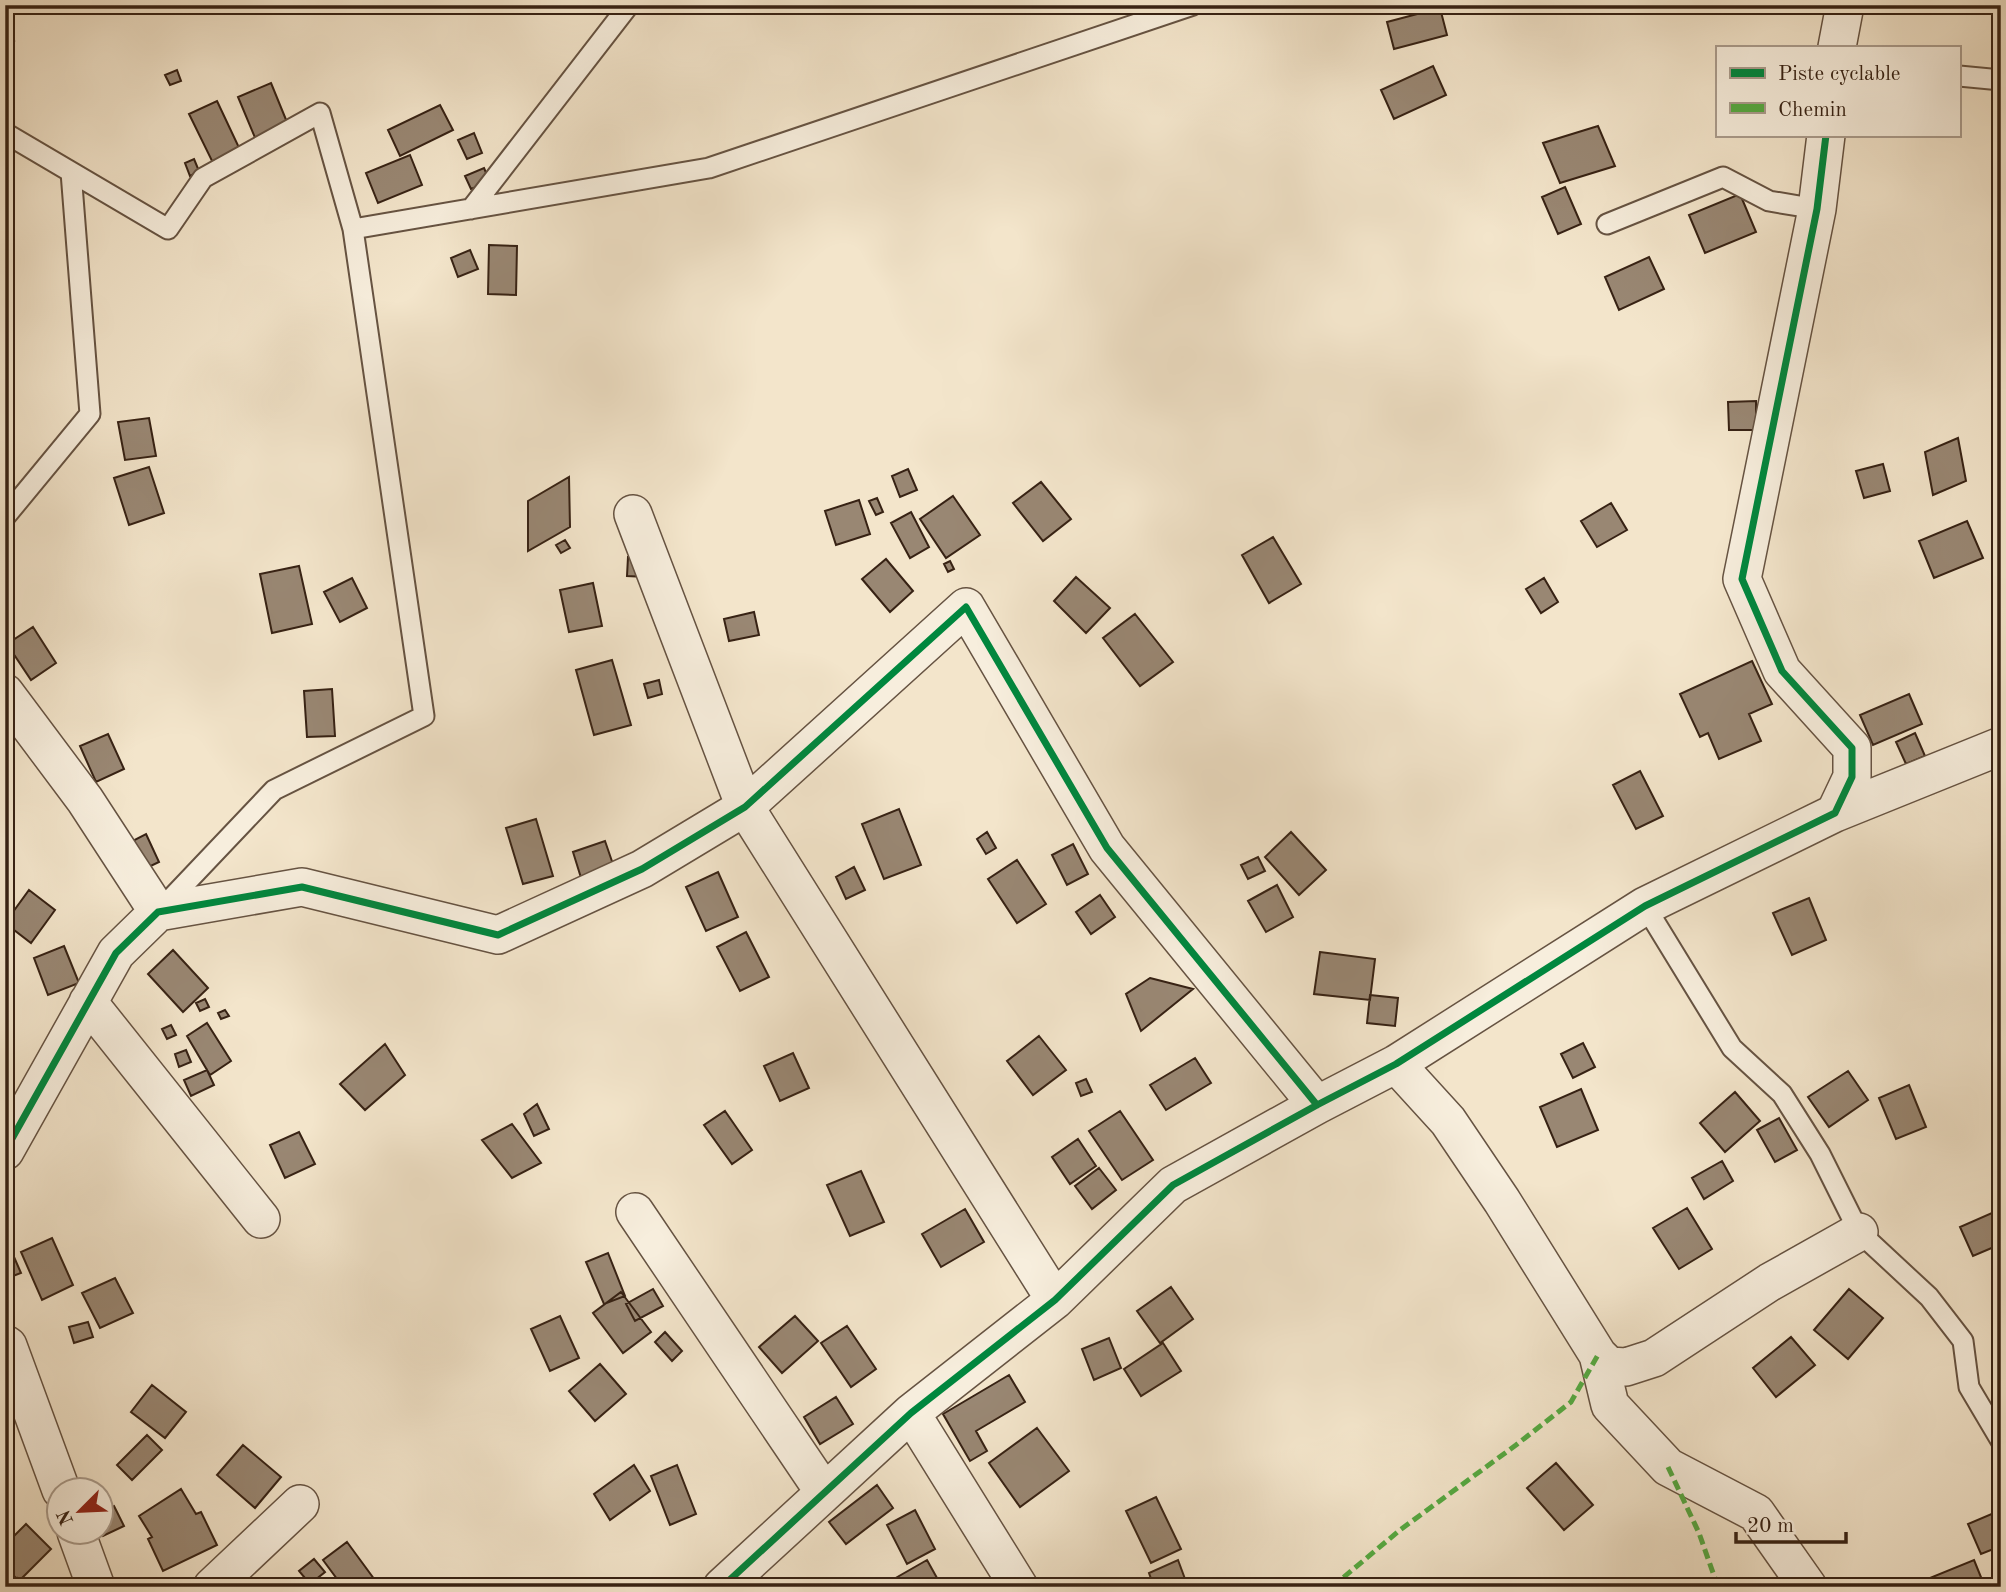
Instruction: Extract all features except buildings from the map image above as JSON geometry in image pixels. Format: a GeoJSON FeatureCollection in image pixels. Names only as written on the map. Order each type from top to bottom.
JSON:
{"type":"FeatureCollection","features":[{"type":"Feature","properties":{"kind":"street"},"geometry":{"type":"LineString","coordinates":[[1839,46],[1845,5]]}},
{"type":"Feature","properties":{"kind":"street"},"geometry":{"type":"LineString","coordinates":[[1826,136],[1817,209],[1742,579],[1782,671],[1852,748],[1852,777],[1835,813]]}},
{"type":"Feature","properties":{"kind":"street"},"geometry":{"type":"LineString","coordinates":[[633,514],[746,807],[1055,1300]]}},
{"type":"Feature","properties":{"kind":"street"},"geometry":{"type":"LineString","coordinates":[[5,1151],[116,953],[158,912],[302,887],[498,935],[642,869],[746,807],[966,607],[1107,848],[1317,1105]]}},
{"type":"Feature","properties":{"kind":"street"},"geometry":{"type":"LineString","coordinates":[[5,692],[85,800],[158,912]]}},
{"type":"Feature","properties":{"kind":"street"},"geometry":{"type":"LineString","coordinates":[[722,1587],[911,1413],[1055,1300],[1173,1185],[1396,1064],[1645,906],[1835,813],[2001,746]]}},
{"type":"Feature","properties":{"kind":"street"},"geometry":{"type":"LineString","coordinates":[[88,1002],[261,1219]]}},
{"type":"Feature","properties":{"kind":"street"},"geometry":{"type":"LineString","coordinates":[[1396,1064],[1448,1121],[1502,1201],[1598,1355],[1609,1366],[1626,1367],[1654,1358],[1770,1282],[1859,1232]]}},
{"type":"Feature","properties":{"kind":"street"},"geometry":{"type":"LineString","coordinates":[[635,1212],[824,1492]]}},
{"type":"Feature","properties":{"kind":"street"},"geometry":{"type":"LineString","coordinates":[[5,1344],[56,1476]]}},
{"type":"Feature","properties":{"kind":"street"},"geometry":{"type":"LineString","coordinates":[[1598,1355],[1610,1405],[1668,1467],[1756,1513],[1808,1587]]}},
{"type":"Feature","properties":{"kind":"street"},"geometry":{"type":"LineString","coordinates":[[911,1413],[1018,1587]]}},
{"type":"Feature","properties":{"kind":"street"},"geometry":{"type":"LineString","coordinates":[[212,1587],[300,1504]]}},
{"type":"Feature","properties":{"kind":"street"},"geometry":{"type":"LineString","coordinates":[[81,1546],[96,1587]]}},
{"type":"Feature","properties":{"kind":"lane"},"geometry":{"type":"LineString","coordinates":[[471,209],[629,5]]}},
{"type":"Feature","properties":{"kind":"lane"},"geometry":{"type":"LineString","coordinates":[[353,229],[709,168],[1161,10],[1193,5]]}},
{"type":"Feature","properties":{"kind":"lane"},"geometry":{"type":"LineString","coordinates":[[1960,76],[2001,80]]}},
{"type":"Feature","properties":{"kind":"lane"},"geometry":{"type":"LineString","coordinates":[[5,133],[168,229],[203,178],[320,113],[353,229],[424,716],[274,790],[158,912]]}},
{"type":"Feature","properties":{"kind":"lane"},"geometry":{"type":"LineString","coordinates":[[5,517],[90,414],[71,172]]}},
{"type":"Feature","properties":{"kind":"lane"},"geometry":{"type":"LineString","coordinates":[[1607,223],[1723,177],[1769,201],[1817,209]]}},
{"type":"Feature","properties":{"kind":"lane"},"geometry":{"type":"LineString","coordinates":[[1645,906],[1732,1048],[1782,1094],[1820,1154],[1859,1232],[1929,1297],[1963,1341],[1969,1387],[2001,1441]]}},
{"type":"Feature","properties":{"kind":"marked path"},"geometry":{"type":"LineString","coordinates":[[1332,1587],[1400,1530],[1571,1402],[1598,1355]]}},
{"type":"Feature","properties":{"kind":"marked path"},"geometry":{"type":"LineString","coordinates":[[1668,1467],[1699,1533],[1718,1587]]}},
{"type":"Feature","properties":{"kind":"cycle path"},"geometry":{"type":"LineString","coordinates":[[722,1587],[911,1413],[1055,1300],[1173,1185],[1396,1064],[1645,906],[1835,813],[1852,777],[1852,748],[1782,671],[1742,579],[1817,209],[1826,136]]}},
{"type":"Feature","properties":{"kind":"cycle path"},"geometry":{"type":"LineString","coordinates":[[5,1151],[116,953],[158,912],[302,887],[498,935],[642,869],[745,807],[966,607],[1107,848],[1317,1105]]}}]}
